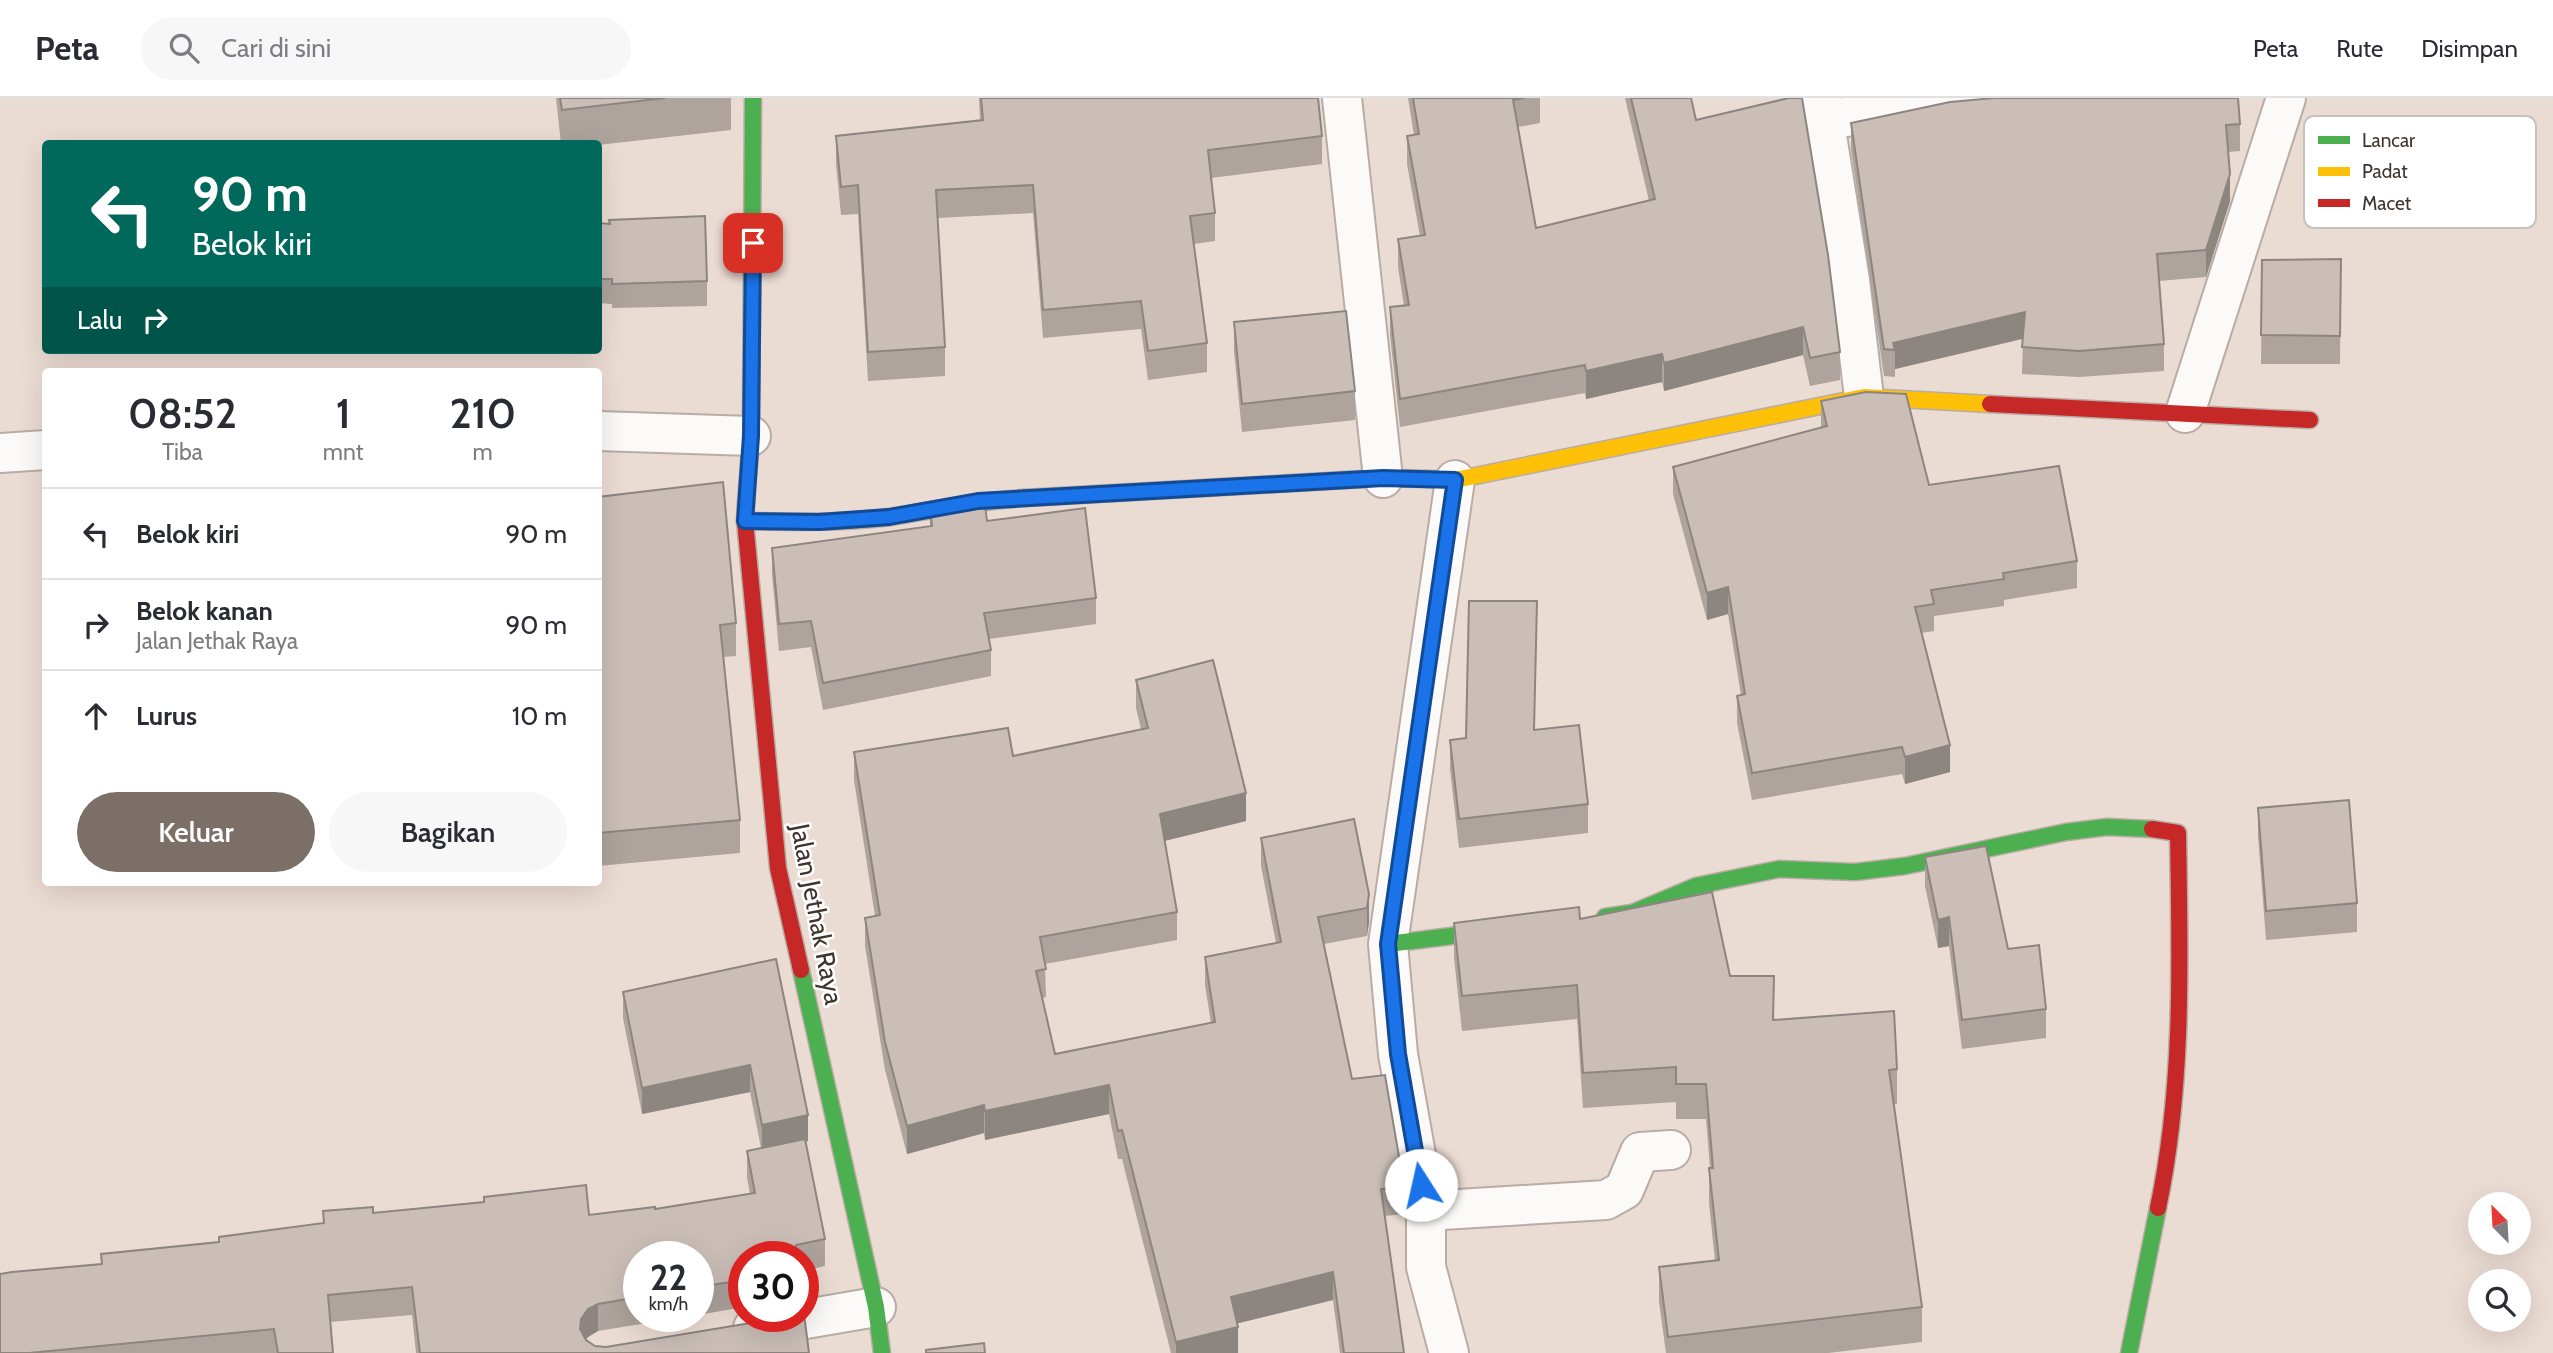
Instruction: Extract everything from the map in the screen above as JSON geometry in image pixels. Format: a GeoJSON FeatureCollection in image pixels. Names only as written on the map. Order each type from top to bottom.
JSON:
{"type":"FeatureCollection","features":[{"type":"Feature","properties":{"kind":"street","name":"Jalan Jethak Raya"},"geometry":{"type":"LineString","coordinates":[[753,98],[751,436],[745,521],[778,868],[876,1307],[882,1353]]}},
{"type":"Feature","properties":{"kind":"street"},"geometry":{"type":"LineString","coordinates":[[1342,98],[1383,478]]}},
{"type":"Feature","properties":{"kind":"street"},"geometry":{"type":"LineString","coordinates":[[1864,397],[1850,279],[1823,108],[2042,98]]}},
{"type":"Feature","properties":{"kind":"street"},"geometry":{"type":"LineString","coordinates":[[2185,413],[2286,98]]}},
{"type":"Feature","properties":{"kind":"street"},"geometry":{"type":"LineString","coordinates":[[745,521],[819,522],[889,517],[978,501],[1383,478],[1455,480],[1864,397],[2311,420]]}},
{"type":"Feature","properties":{"kind":"street"},"geometry":{"type":"LineString","coordinates":[[602,431],[751,436]]}},
{"type":"Feature","properties":{"kind":"street"},"geometry":{"type":"LineString","coordinates":[[0,453],[42,450]]}},
{"type":"Feature","properties":{"kind":"street"},"geometry":{"type":"LineString","coordinates":[[1448,1353],[1426,1267],[1426,1211],[1398,1054],[1388,944],[1455,480]]}},
{"type":"Feature","properties":{"kind":"street"},"geometry":{"type":"LineString","coordinates":[[1591,919],[1632,914],[1696,886],[1779,869],[1855,872],[1905,866],[2066,832],[2107,827],[2149,828],[2178,833],[2180,996],[2170,1152],[2129,1353]]}},
{"type":"Feature","properties":{"kind":"street"},"geometry":{"type":"LineString","coordinates":[[1388,944],[1523,927]]}},
{"type":"Feature","properties":{"kind":"street"},"geometry":{"type":"LineString","coordinates":[[1426,1211],[1606,1200],[1625,1190],[1631,1167],[1640,1152],[1671,1150]]}},
{"type":"Feature","properties":{"kind":"street"},"geometry":{"type":"LineString","coordinates":[[725,1332],[876,1307]]}},
{"type":"Feature","properties":{"kind":"building"},"geometry":{"type":"Polygon","coordinates":[[[560,98],[665,98],[562,110],[560,98]]]}},
{"type":"Feature","properties":{"kind":"building"},"geometry":{"type":"Polygon","coordinates":[[[981,98],[1318,98],[1322,136],[1208,150],[1215,213],[1190,216],[1207,343],[1148,351],[1141,301],[1043,310],[1033,185],[936,190],[945,347],[868,352],[858,185],[841,187],[836,136],[983,120],[981,98]]]}},
{"type":"Feature","properties":{"kind":"building"},"geometry":{"type":"Polygon","coordinates":[[[1413,98],[1524,98],[1513,100],[1536,228],[1655,199],[1631,98],[1691,98],[1696,120],[1789,98],[1802,98],[1828,255],[1840,352],[1810,358],[1803,327],[1664,363],[1662,354],[1586,371],[1585,365],[1400,399],[1390,307],[1409,305],[1398,239],[1425,235],[1407,136],[1419,134],[1413,98]]]}},
{"type":"Feature","properties":{"kind":"building"},"geometry":{"type":"Polygon","coordinates":[[[1994,98],[2238,98],[2240,124],[2226,125],[2230,174],[2206,250],[2157,254],[2164,344],[2079,351],[2022,347],[2025,312],[1893,343],[1895,350],[1884,349],[1851,123],[1950,102],[1994,98]]]}},
{"type":"Feature","properties":{"kind":"building"},"geometry":{"type":"Polygon","coordinates":[[[705,216],[707,281],[612,284],[612,279],[602,279],[602,223],[610,224],[609,220],[705,216]]]}},
{"type":"Feature","properties":{"kind":"building"},"geometry":{"type":"Polygon","coordinates":[[[2341,259],[2340,336],[2261,335],[2262,260],[2341,259]]]}},
{"type":"Feature","properties":{"kind":"building"},"geometry":{"type":"Polygon","coordinates":[[[1346,311],[1355,391],[1242,404],[1234,322],[1346,311]]]}},
{"type":"Feature","properties":{"kind":"building"},"geometry":{"type":"Polygon","coordinates":[[[1866,392],[1906,394],[1929,485],[2059,466],[2077,561],[2003,573],[2004,579],[1931,590],[1934,604],[1915,607],[1950,745],[1905,757],[1902,747],[1752,773],[1737,696],[1745,694],[1728,587],[1707,593],[1673,467],[1827,426],[1821,401],[1866,392]]]}},
{"type":"Feature","properties":{"kind":"building"},"geometry":{"type":"Polygon","coordinates":[[[723,482],[736,623],[720,625],[740,820],[602,833],[602,497],[723,482]]]}},
{"type":"Feature","properties":{"kind":"building"},"geometry":{"type":"Polygon","coordinates":[[[984,496],[987,521],[1085,508],[1096,598],[984,613],[991,650],[823,683],[811,621],[779,624],[772,548],[932,526],[930,505],[984,496]]]}},
{"type":"Feature","properties":{"kind":"building"},"geometry":{"type":"Polygon","coordinates":[[[1469,601],[1537,601],[1534,730],[1579,725],[1588,804],[1459,819],[1450,740],[1466,738],[1469,601]]]}},
{"type":"Feature","properties":{"kind":"building"},"geometry":{"type":"Polygon","coordinates":[[[1213,660],[1246,793],[1160,814],[1177,912],[1040,937],[1046,969],[1036,971],[1055,1054],[1215,1022],[1205,957],[1281,942],[1261,838],[1354,819],[1369,894],[1367,908],[1318,917],[1352,1079],[1385,1075],[1404,1186],[1381,1189],[1404,1353],[1344,1353],[1333,1272],[1231,1297],[1238,1327],[1176,1342],[1122,1130],[1118,1131],[1109,1085],[985,1111],[984,1105],[907,1126],[885,1042],[865,918],[880,915],[854,752],[1008,728],[1013,756],[1148,728],[1136,680],[1213,660]]]}},
{"type":"Feature","properties":{"kind":"building"},"geometry":{"type":"Polygon","coordinates":[[[2349,800],[2357,903],[2266,911],[2258,808],[2349,800]]]}},
{"type":"Feature","properties":{"kind":"building"},"geometry":{"type":"Polygon","coordinates":[[[1986,846],[2008,949],[2039,945],[2046,1009],[1962,1020],[1949,917],[1938,920],[1925,857],[1986,846]]]}},
{"type":"Feature","properties":{"kind":"building"},"geometry":{"type":"Polygon","coordinates":[[[1712,892],[1730,976],[1774,976],[1773,1020],[1894,1011],[1897,1069],[1889,1070],[1922,1307],[1668,1337],[1659,1267],[1719,1260],[1709,1168],[1713,1168],[1706,1084],[1676,1084],[1676,1067],[1583,1073],[1577,985],[1462,996],[1454,923],[1579,907],[1580,919],[1712,892]]]}},
{"type":"Feature","properties":{"kind":"building"},"geometry":{"type":"Polygon","coordinates":[[[776,959],[808,1115],[762,1125],[750,1065],[642,1088],[623,992],[776,959]]]}},
{"type":"Feature","properties":{"kind":"building"},"geometry":{"type":"Polygon","coordinates":[[[805,1139],[825,1239],[728,1241],[728,1282],[714,1285],[714,1241],[623,1241],[623,1300],[598,1304],[588,1309],[581,1319],[580,1329],[586,1340],[595,1346],[606,1347],[696,1332],[714,1332],[714,1329],[728,1327],[728,1332],[806,1332],[809,1353],[420,1353],[412,1287],[328,1295],[333,1353],[278,1353],[274,1329],[29,1353],[0,1353],[0,1274],[102,1264],[101,1254],[219,1242],[219,1237],[324,1223],[323,1211],[373,1207],[373,1213],[484,1202],[484,1197],[586,1185],[589,1215],[655,1209],[755,1193],[747,1151],[805,1139]]]}},
{"type":"Feature","properties":{"kind":"building"},"geometry":{"type":"Polygon","coordinates":[[[984,1343],[985,1353],[926,1353],[926,1350],[984,1343]]]}},
{"type":"Feature","properties":{"kind":"traffic: fast"},"geometry":{"type":"LineString","coordinates":[[746,504],[751,436],[753,98]]}},
{"type":"Feature","properties":{"kind":"traffic: fast"},"geometry":{"type":"LineString","coordinates":[[745,521],[818,522],[872,519],[1024,498]]}},
{"type":"Feature","properties":{"kind":"traffic: fast"},"geometry":{"type":"LineString","coordinates":[[1605,917],[1632,913],[1696,886],[1779,869],[1855,872],[1905,866],[2066,832],[2107,827],[2152,829]]}},
{"type":"Feature","properties":{"kind":"traffic: fast"},"geometry":{"type":"LineString","coordinates":[[1388,944],[1507,929]]}},
{"type":"Feature","properties":{"kind":"traffic: fast"},"geometry":{"type":"LineString","coordinates":[[801,970],[876,1307],[882,1353]]}},
{"type":"Feature","properties":{"kind":"traffic: fast"},"geometry":{"type":"LineString","coordinates":[[2129,1353],[2158,1208]]}},
{"type":"Feature","properties":{"kind":"traffic: slow"},"geometry":{"type":"LineString","coordinates":[[1427,479],[1455,480],[1864,397],[1990,404]]}},
{"type":"Feature","properties":{"kind":"traffic: jam"},"geometry":{"type":"LineString","coordinates":[[1990,404],[2310,420]]}},
{"type":"Feature","properties":{"kind":"traffic: jam"},"geometry":{"type":"LineString","coordinates":[[1024,498],[1383,478],[1427,479]]}},
{"type":"Feature","properties":{"kind":"traffic: jam"},"geometry":{"type":"LineString","coordinates":[[746,504],[745,521],[778,868],[801,970]]}},
{"type":"Feature","properties":{"kind":"traffic: jam"},"geometry":{"type":"LineString","coordinates":[[2152,829],[2178,833],[2179,880],[2176,1068],[2158,1208]]}},
{"type":"Feature","properties":{"kind":"route"},"geometry":{"type":"LineString","coordinates":[[753,243],[751,436],[745,521],[819,522],[889,517],[978,501],[1383,478],[1455,480],[1388,944],[1398,1054],[1421,1185]]}}]}
